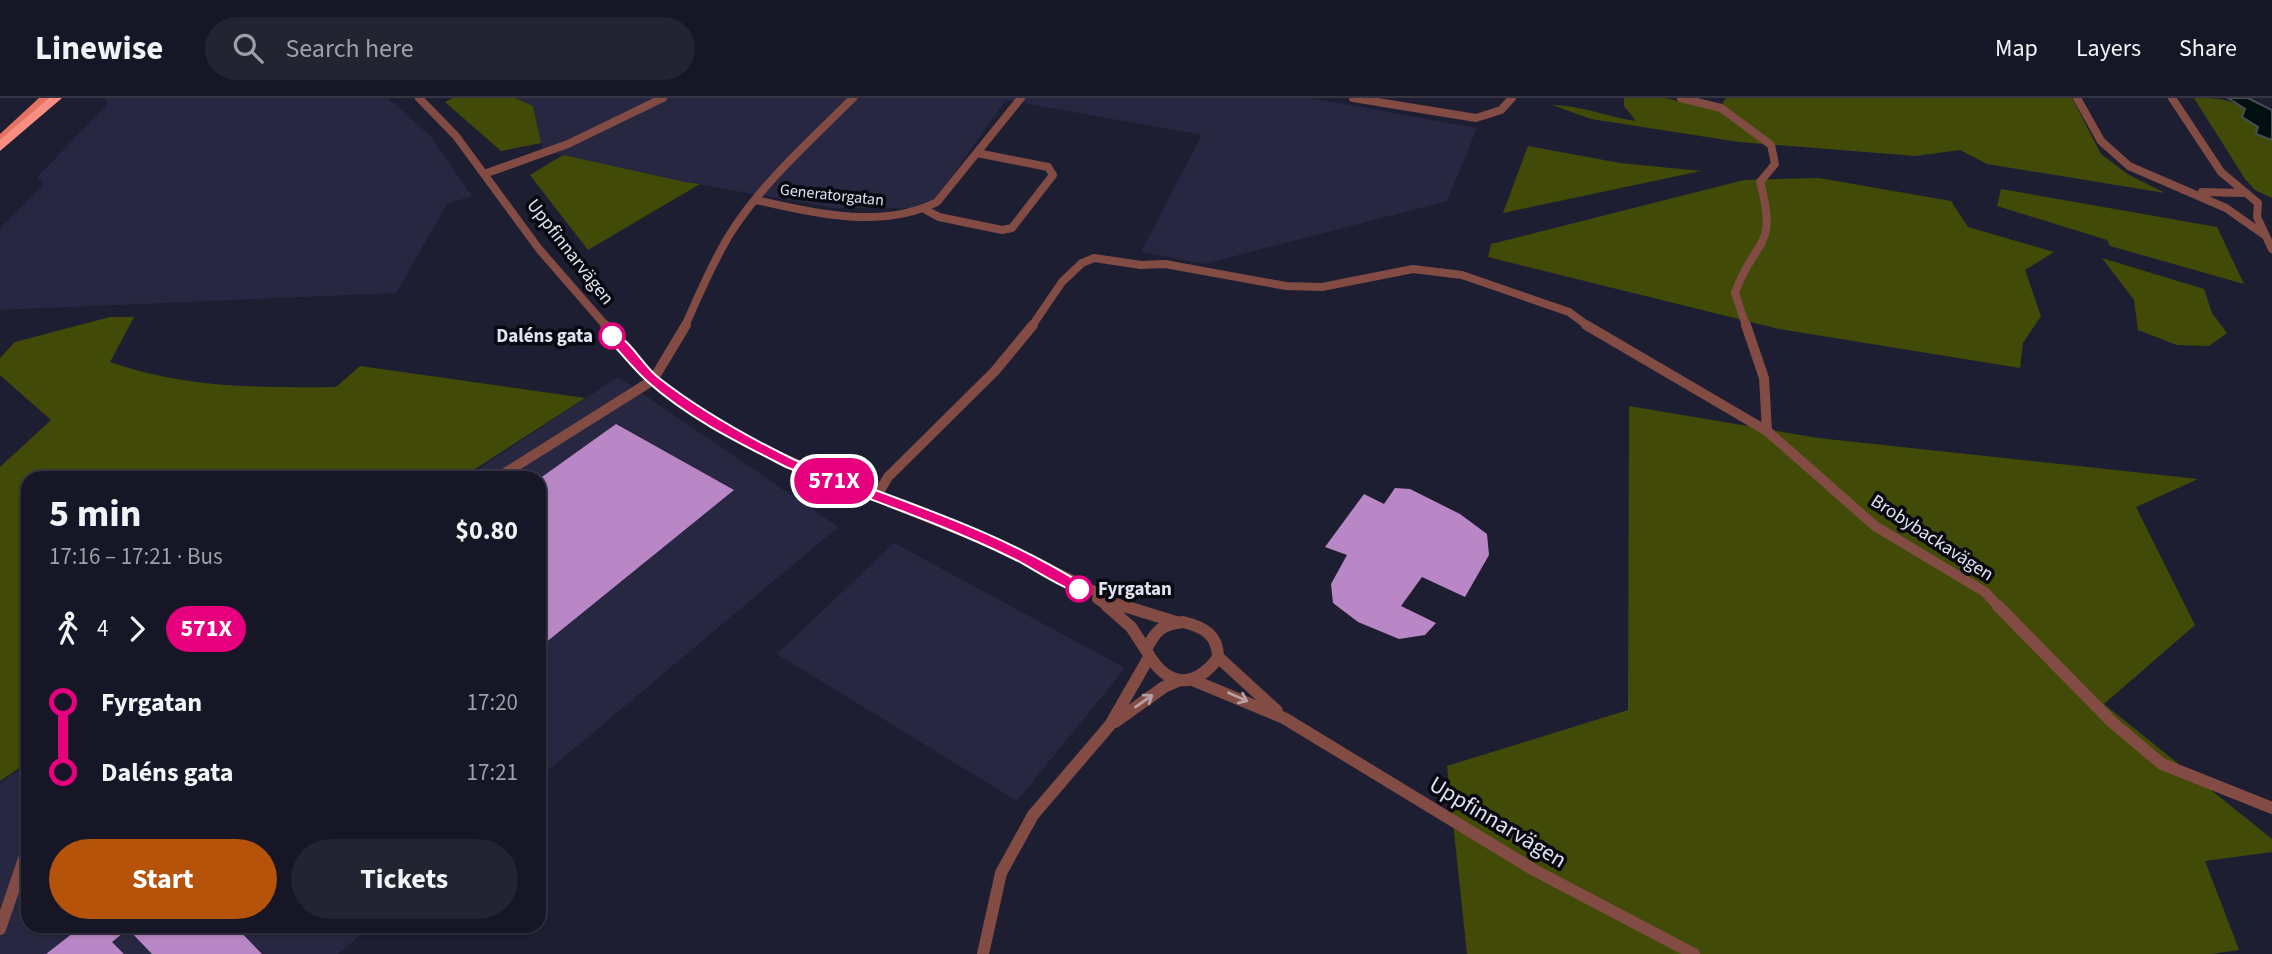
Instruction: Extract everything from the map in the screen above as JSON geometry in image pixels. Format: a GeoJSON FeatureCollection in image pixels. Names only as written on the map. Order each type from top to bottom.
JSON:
{"type":"FeatureCollection","features":[{"type":"Feature","properties":{"kind":"highway"},"geometry":{"type":"LineString","coordinates":[[0,147],[56,98]]}},
{"type":"Feature","properties":{"kind":"main road"},"geometry":{"type":"LineString","coordinates":[[0,139],[45,98]]}},
{"type":"Feature","properties":{"kind":"main road"},"geometry":{"type":"LineString","coordinates":[[0,130],[32,111]]}},
{"type":"Feature","properties":{"kind":"street","name":"Uppfinnarvägen"},"geometry":{"type":"LineString","coordinates":[[419,98],[447,125],[539,249],[653,380],[722,427],[757,447],[958,528],[1130,609],[1176,622]]}},
{"type":"Feature","properties":{"kind":"street"},"geometry":{"type":"LineString","coordinates":[[484,174],[568,144],[663,98]]}},
{"type":"Feature","properties":{"kind":"street","name":"Generatorgatan"},"geometry":{"type":"LineString","coordinates":[[653,380],[669,355],[720,252],[756,200],[853,98]]}},
{"type":"Feature","properties":{"kind":"street"},"geometry":{"type":"LineString","coordinates":[[977,153],[1048,167],[1053,175],[1012,228],[1003,230],[939,217],[926,210],[937,202],[1021,98]]}},
{"type":"Feature","properties":{"kind":"street"},"geometry":{"type":"LineString","coordinates":[[1353,98],[1476,118],[1495,115],[1508,106],[1512,98]]}},
{"type":"Feature","properties":{"kind":"street"},"geometry":{"type":"LineString","coordinates":[[1681,98],[1721,108],[1771,145],[1775,164],[1760,182],[1768,214],[1768,232],[1738,280],[1735,293],[1764,378],[1767,431]]}},
{"type":"Feature","properties":{"kind":"street"},"geometry":{"type":"LineString","coordinates":[[2077,98],[2109,150],[2131,167],[2228,207],[2262,208]]}},
{"type":"Feature","properties":{"kind":"street"},"geometry":{"type":"LineString","coordinates":[[2172,98],[2221,173],[2262,208],[2263,234]]}},
{"type":"Feature","properties":{"kind":"street"},"geometry":{"type":"LineString","coordinates":[[2221,173],[2219,201],[2263,234],[2272,249]]}},
{"type":"Feature","properties":{"kind":"street"},"geometry":{"type":"LineString","coordinates":[[2177,187],[2249,197]]}},
{"type":"Feature","properties":{"kind":"street","name":"Generatorgatan"},"geometry":{"type":"LineString","coordinates":[[756,200],[839,214],[898,216],[926,210]]}},
{"type":"Feature","properties":{"kind":"street","name":"Brobybackavägen"},"geometry":{"type":"LineString","coordinates":[[876,497],[888,477],[995,371],[1062,282],[1082,263],[1094,258],[1141,265],[1165,264],[1286,286],[1322,287],[1413,269],[1462,275],[1569,312],[1600,335],[1767,431],[1875,527],[1985,592],[2113,723],[2162,764],[2272,808]]}},
{"type":"Feature","properties":{"kind":"street"},"geometry":{"type":"LineString","coordinates":[[508,471],[653,380]]}},
{"type":"Feature","properties":{"kind":"street","name":"Uppfinnarvägen"},"geometry":{"type":"LineString","coordinates":[[1049,570],[1104,602],[1122,618],[1147,654]]}},
{"type":"Feature","properties":{"kind":"street"},"geometry":{"type":"LineString","coordinates":[[983,954],[1001,873],[1033,815],[1110,725],[1147,654],[1153,634],[1176,622],[1190,622],[1212,635],[1218,645],[1218,657],[1213,667],[1203,675],[1164,687],[1110,725]]}},
{"type":"Feature","properties":{"kind":"street"},"geometry":{"type":"LineString","coordinates":[[1147,654],[1163,674],[1185,680]]}},
{"type":"Feature","properties":{"kind":"street","name":"Uppfinnarvägen"},"geometry":{"type":"LineString","coordinates":[[1218,657],[1284,718]]}},
{"type":"Feature","properties":{"kind":"street","name":"Uppfinnarvägen"},"geometry":{"type":"LineString","coordinates":[[1185,680],[1284,718],[1534,870],[1694,954]]}},
{"type":"Feature","properties":{"kind":"street"},"geometry":{"type":"LineString","coordinates":[[0,929],[21,868]]}},
{"type":"Feature","properties":{"kind":"shaded area"},"geometry":{"type":"Polygon","coordinates":[[[104,98],[388,98],[431,137],[472,196],[447,204],[396,293],[0,310],[0,229],[44,184],[37,177],[108,104],[104,98]]]}},
{"type":"Feature","properties":{"kind":"shaded area"},"geometry":{"type":"Polygon","coordinates":[[[515,98],[1311,98],[1477,128],[1447,201],[1204,264],[1141,252],[1202,135],[1006,100],[936,198],[915,208],[835,208],[685,182],[543,151],[533,106],[515,98]]]}},
{"type":"Feature","properties":{"kind":"shaded area"},"geometry":{"type":"Polygon","coordinates":[[[2228,98],[2248,98],[2272,110],[2272,140],[2256,134],[2258,127],[2242,117],[2245,109],[2228,98]]]}},
{"type":"Feature","properties":{"kind":"shaded area"},"geometry":{"type":"Polygon","coordinates":[[[618,377],[838,527],[546,772],[546,471],[476,471],[618,377]]]}},
{"type":"Feature","properties":{"kind":"shaded area"},"geometry":{"type":"Polygon","coordinates":[[[894,543],[1125,668],[1017,801],[777,654],[894,543]]]}},
{"type":"Feature","properties":{"kind":"shaded area"},"geometry":{"type":"Polygon","coordinates":[[[21,770],[21,933],[363,933],[338,954],[0,954],[0,783],[21,770]]]}},
{"type":"Feature","properties":{"kind":"green space"},"geometry":{"type":"Polygon","coordinates":[[[453,98],[515,98],[533,106],[541,143],[501,151],[445,102],[453,98]]]}},
{"type":"Feature","properties":{"kind":"green space"},"geometry":{"type":"Polygon","coordinates":[[[1624,98],[1665,98],[1718,110],[1726,98],[2072,98],[2101,154],[2129,175],[2165,193],[1987,164],[1960,150],[1915,156],[1739,142],[1591,119],[1552,105],[1636,121],[1624,106],[1624,98]]]}},
{"type":"Feature","properties":{"kind":"green space"},"geometry":{"type":"Polygon","coordinates":[[[2194,98],[2221,100],[2240,106],[2245,110],[2242,117],[2258,127],[2257,134],[2272,140],[2272,198],[2255,190],[2245,179],[2194,98]]]}},
{"type":"Feature","properties":{"kind":"green space"},"geometry":{"type":"Polygon","coordinates":[[[1528,146],[1620,163],[1701,171],[1503,213],[1528,146]]]}},
{"type":"Feature","properties":{"kind":"green space"},"geometry":{"type":"Polygon","coordinates":[[[563,155],[700,184],[588,250],[530,175],[563,155]]]}},
{"type":"Feature","properties":{"kind":"green space"},"geometry":{"type":"Polygon","coordinates":[[[1819,178],[1951,201],[1968,227],[2054,252],[2025,270],[2041,316],[2023,343],[2020,368],[1779,329],[1488,257],[1491,244],[1744,180],[1819,178]]]}},
{"type":"Feature","properties":{"kind":"green space"},"geometry":{"type":"Polygon","coordinates":[[[2001,189],[2217,227],[2244,284],[2110,246],[2107,240],[1997,206],[2001,189]]]}},
{"type":"Feature","properties":{"kind":"green space"},"geometry":{"type":"Polygon","coordinates":[[[2102,258],[2204,289],[2212,313],[2227,333],[2209,346],[2177,345],[2138,330],[2134,300],[2102,258]]]}},
{"type":"Feature","properties":{"kind":"green space"},"geometry":{"type":"Polygon","coordinates":[[[110,317],[134,317],[110,362],[165,377],[222,385],[336,387],[360,366],[585,398],[472,471],[21,471],[21,767],[0,781],[0,467],[51,420],[0,375],[0,358],[15,342],[110,317]]]}},
{"type":"Feature","properties":{"kind":"green space"},"geometry":{"type":"Polygon","coordinates":[[[1629,406],[1818,438],[2198,479],[2136,507],[2195,625],[2104,704],[2272,839],[2272,852],[2205,861],[2239,950],[2211,954],[1467,954],[1447,766],[1628,710],[1629,406]]]}},
{"type":"Feature","properties":{"kind":"building"},"geometry":{"type":"Polygon","coordinates":[[[616,424],[734,490],[546,642],[546,474],[616,424]]]}},
{"type":"Feature","properties":{"kind":"building"},"geometry":{"type":"Polygon","coordinates":[[[1395,488],[1410,489],[1460,514],[1487,534],[1489,555],[1465,597],[1422,577],[1401,606],[1436,623],[1425,635],[1399,639],[1358,622],[1333,603],[1331,584],[1347,555],[1325,547],[1364,494],[1384,504],[1395,488]]]}},
{"type":"Feature","properties":{"kind":"building"},"geometry":{"type":"Polygon","coordinates":[[[73,933],[123,933],[112,942],[124,954],[46,954],[73,933]]]}},
{"type":"Feature","properties":{"kind":"building"},"geometry":{"type":"Polygon","coordinates":[[[132,933],[242,933],[262,954],[152,954],[132,933]]]}},
{"type":"Feature","properties":{"kind":"bus line","name":"571X"},"geometry":{"type":"LineString","coordinates":[[612,336],[653,380],[722,427],[757,447],[791,464],[925,514],[1002,547],[1049,570],[1079,589]]}},
{"type":"Feature","properties":{"kind":"place","name":"Daléns gata"},"geometry":{"type":"Point","coordinates":[612,336]}},
{"type":"Feature","properties":{"kind":"place","name":"Fyrgatan"},"geometry":{"type":"Point","coordinates":[1079,589]}}]}
